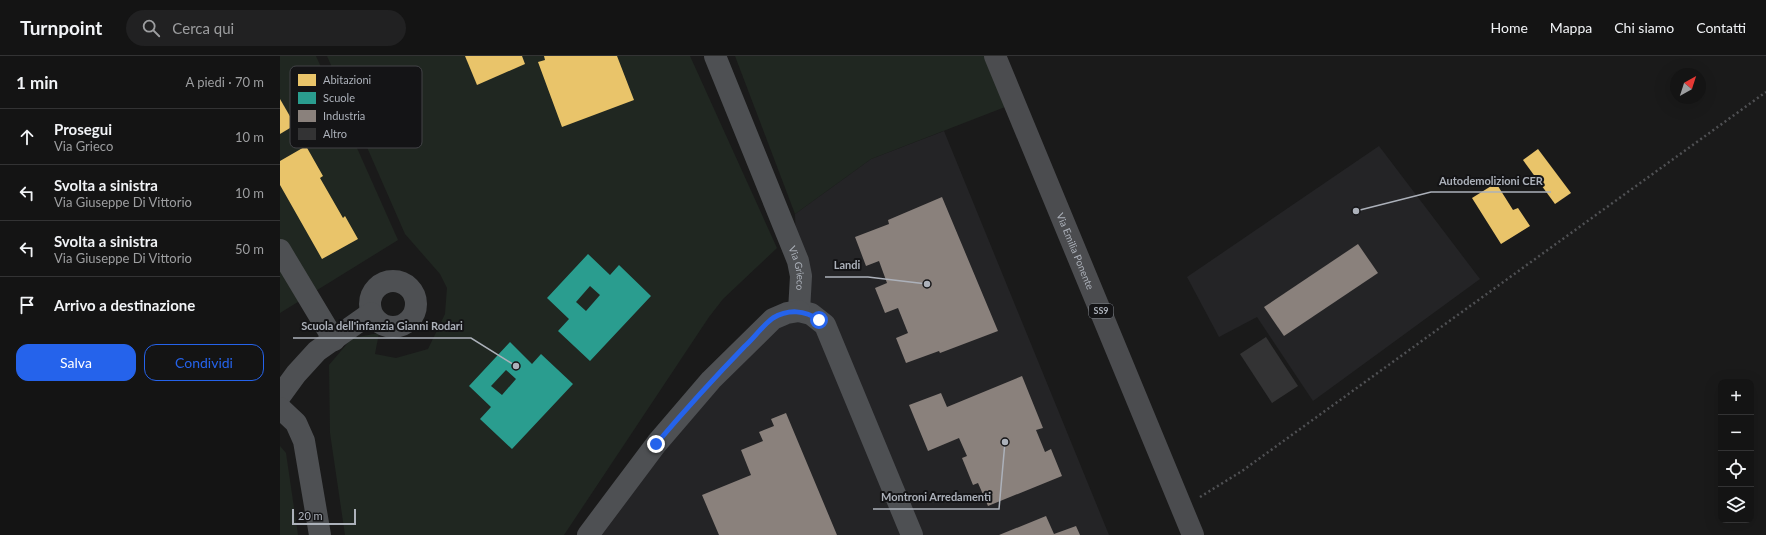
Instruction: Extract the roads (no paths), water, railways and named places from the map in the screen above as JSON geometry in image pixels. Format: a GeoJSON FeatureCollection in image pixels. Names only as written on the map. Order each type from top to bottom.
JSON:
{"type":"FeatureCollection","features":[{"type":"Feature","properties":{"kind":"main road","name":"Via Emilia Ponente"},"geometry":{"type":"LineString","coordinates":[[995,56],[1193,535]]}},
{"type":"Feature","properties":{"kind":"street","name":"Via Grieco"},"geometry":{"type":"LineString","coordinates":[[715,56],[798,261],[801,276],[799,311]]}},
{"type":"Feature","properties":{"kind":"street"},"geometry":{"type":"LineString","coordinates":[[280,250],[334,340]]}},
{"type":"Feature","properties":{"kind":"street"},"geometry":{"type":"LineString","coordinates":[[588,535],[618,492],[656,444],[712,380],[772,319],[787,313],[799,311],[811,314],[825,325],[912,535]]}},
{"type":"Feature","properties":{"kind":"street"},"geometry":{"type":"LineString","coordinates":[[280,396],[296,374],[317,351],[371,313]]}},
{"type":"Feature","properties":{"kind":"street"},"geometry":{"type":"LineString","coordinates":[[280,408],[296,423],[304,441],[320,535]]}},
{"type":"Feature","properties":{"kind":"place","name":"Autodemolizioni CER"},"geometry":{"type":"Point","coordinates":[1356,211]}},
{"type":"Feature","properties":{"kind":"place","name":"Landi"},"geometry":{"type":"Point","coordinates":[927,284]}},
{"type":"Feature","properties":{"kind":"place","name":"Scuola dell'infanzia Gianni Rodari"},"geometry":{"type":"Point","coordinates":[516,366]}},
{"type":"Feature","properties":{"kind":"place","name":"Montroni Arredamenti"},"geometry":{"type":"Point","coordinates":[1005,442]}}]}
